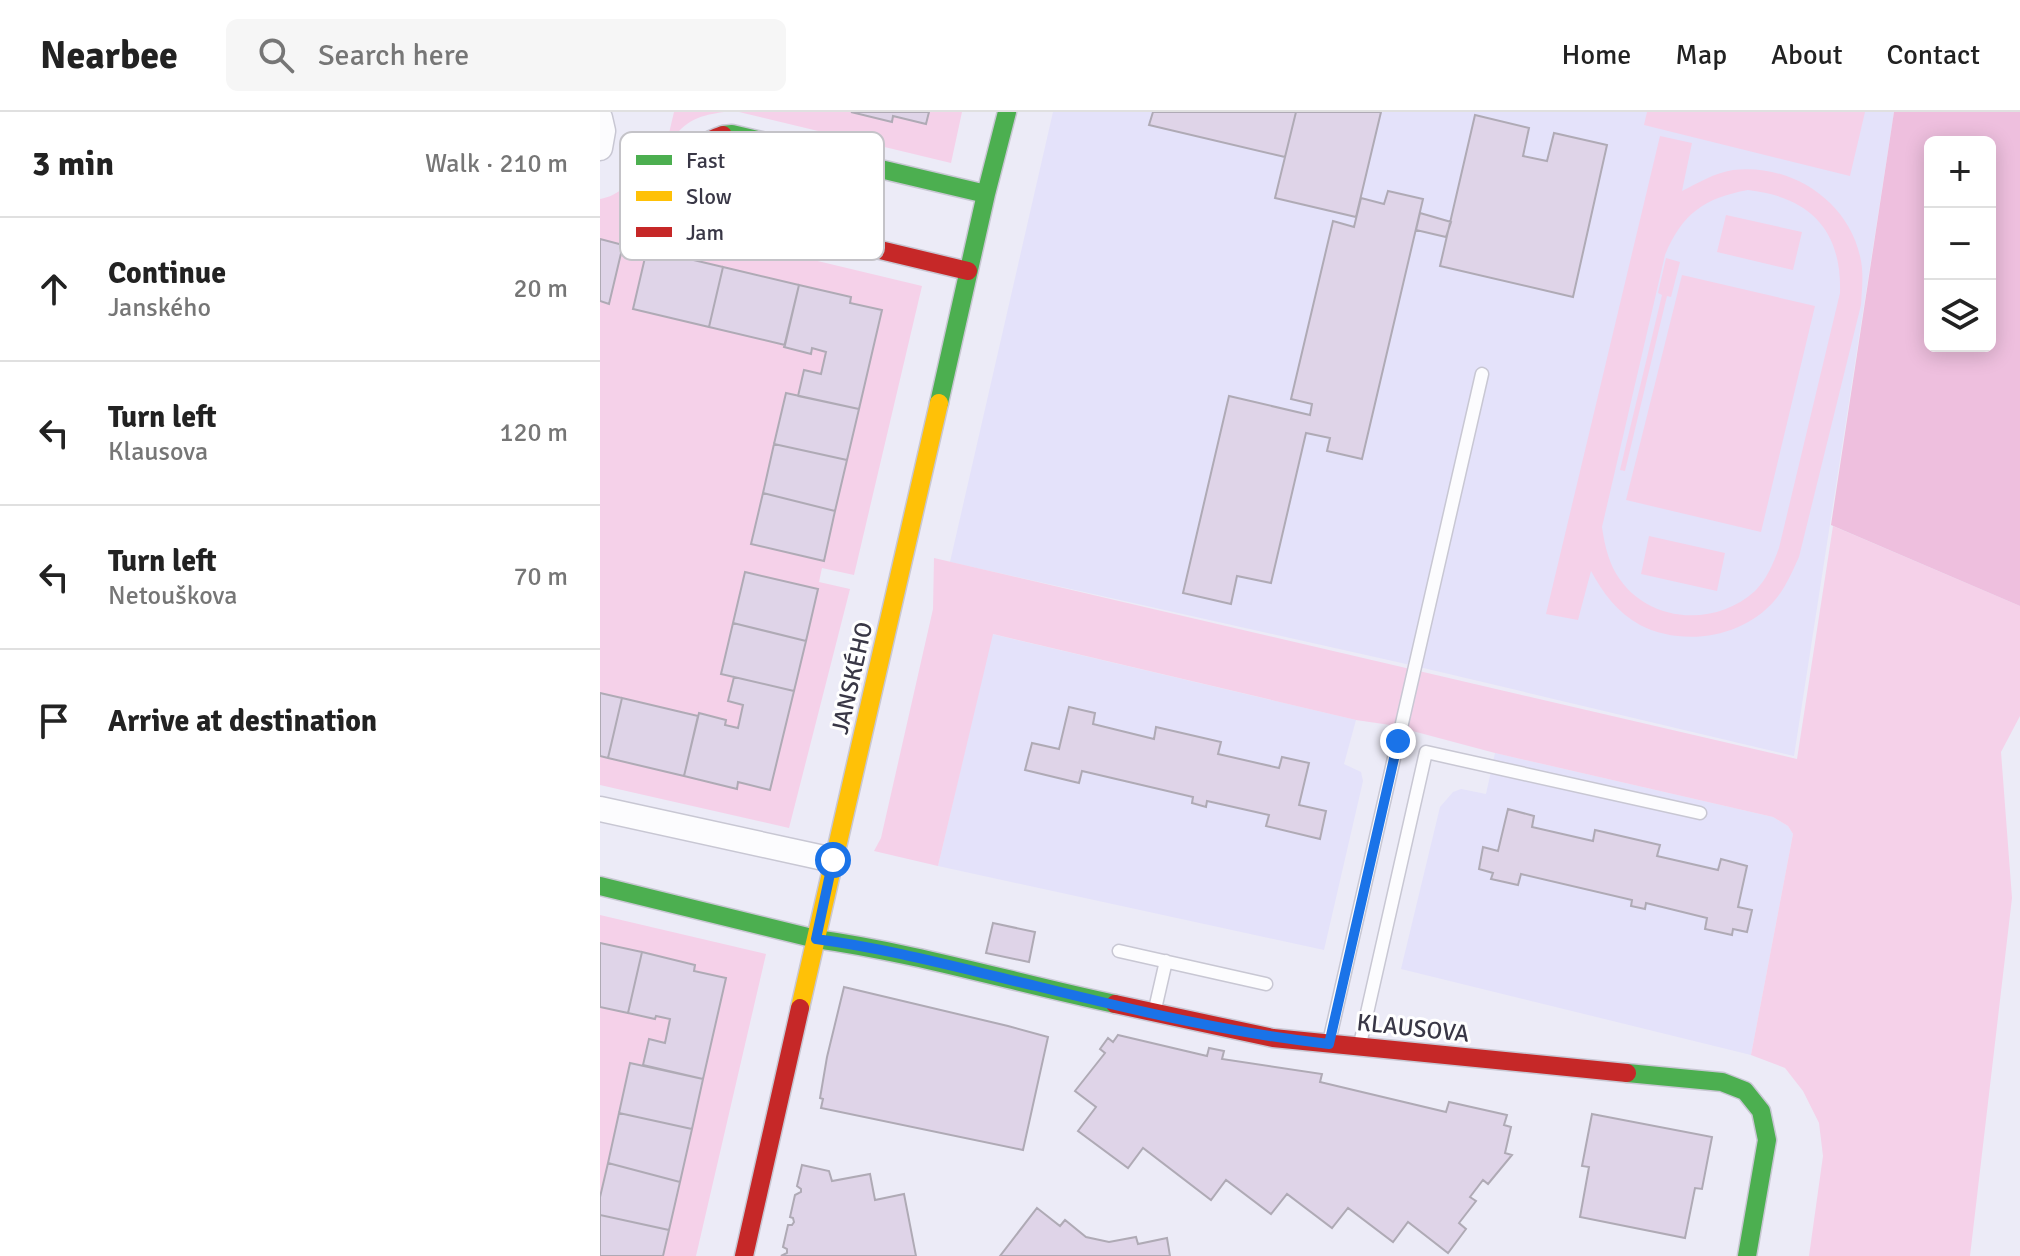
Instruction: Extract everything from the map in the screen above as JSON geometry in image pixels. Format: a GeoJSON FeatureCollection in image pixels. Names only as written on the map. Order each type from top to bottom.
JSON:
{"type":"FeatureCollection","features":[{"type":"Feature","properties":{"kind":"street","name":"JANSKÉHO"},"geometry":{"type":"LineString","coordinates":[[744,1256],[1007,112]]}},
{"type":"Feature","properties":{"kind":"street"},"geometry":{"type":"LineString","coordinates":[[600,118],[603,131],[600,148]]}},
{"type":"Feature","properties":{"kind":"street"},"geometry":{"type":"LineString","coordinates":[[884,170],[986,194]]}},
{"type":"Feature","properties":{"kind":"street"},"geometry":{"type":"LineString","coordinates":[[884,251],[968,271]]}},
{"type":"Feature","properties":{"kind":"street"},"geometry":{"type":"LineString","coordinates":[[600,809],[833,860]]}},
{"type":"Feature","properties":{"kind":"street","name":"KLAUSOVA"},"geometry":{"type":"LineString","coordinates":[[600,886],[816,939],[922,958],[1153,1014],[1273,1038],[1722,1082],[1745,1091],[1761,1111],[1767,1140],[1747,1256]]}},
{"type":"Feature","properties":{"kind":"lane"},"geometry":{"type":"LineString","coordinates":[[1329,1044],[1482,374]]}},
{"type":"Feature","properties":{"kind":"lane"},"geometry":{"type":"LineString","coordinates":[[1359,1047],[1426,752],[1700,813]]}},
{"type":"Feature","properties":{"kind":"lane"},"geometry":{"type":"LineString","coordinates":[[1119,951],[1266,984]]}},
{"type":"Feature","properties":{"kind":"lane"},"geometry":{"type":"LineString","coordinates":[[1153,1014],[1166,961]]}},
{"type":"Feature","properties":{"kind":"shaded area"},"geometry":{"type":"Polygon","coordinates":[[[674,112],[724,112],[691,122],[678,132],[669,132],[674,112]]]}},
{"type":"Feature","properties":{"kind":"shaded area"},"geometry":{"type":"Polygon","coordinates":[[[739,112],[851,112],[892,121],[893,116],[926,124],[929,112],[962,112],[951,163],[884,147],[884,132],[822,132],[739,112]]]}},
{"type":"Feature","properties":{"kind":"shaded area"},"geometry":{"type":"Polygon","coordinates":[[[1053,112],[1894,112],[1794,756],[1415,666],[950,562],[1053,112]]]}},
{"type":"Feature","properties":{"kind":"shaded area"},"geometry":{"type":"Polygon","coordinates":[[[1647,112],[1865,112],[1850,176],[1644,125],[1647,112]]]}},
{"type":"Feature","properties":{"kind":"shaded area"},"geometry":{"type":"Polygon","coordinates":[[[1894,112],[2020,112],[2020,606],[1831,525],[1894,112]]]}},
{"type":"Feature","properties":{"kind":"shaded area"},"geometry":{"type":"Polygon","coordinates":[[[1660,136],[1692,143],[1682,191],[1719,173],[1754,169],[1775,172],[1813,189],[1843,218],[1853,236],[1862,268],[1861,305],[1799,557],[1782,590],[1762,613],[1730,630],[1712,635],[1675,636],[1640,625],[1625,614],[1606,594],[1591,571],[1578,620],[1546,614],[1660,136]],[[1748,190],[1707,203],[1687,219],[1672,241],[1665,255],[1602,527],[1611,563],[1625,586],[1658,609],[1678,614],[1698,615],[1738,603],[1755,591],[1769,571],[1779,548],[1840,293],[1839,270],[1828,234],[1818,220],[1804,209],[1770,194],[1748,190]]]}},
{"type":"Feature","properties":{"kind":"shaded area"},"geometry":{"type":"Polygon","coordinates":[[[619,191],[620,260],[644,260],[633,309],[810,353],[812,348],[826,352],[821,374],[804,370],[798,396],[786,393],[751,544],[823,561],[882,310],[850,303],[850,297],[694,260],[814,260],[922,286],[854,575],[822,568],[819,582],[850,589],[789,828],[600,785],[600,756],[736,788],[738,782],[770,790],[818,589],[745,572],[721,673],[734,677],[729,701],[743,705],[738,728],[725,725],[726,720],[700,713],[698,716],[600,693],[600,301],[608,303],[600,239],[600,199],[619,191]]]}},
{"type":"Feature","properties":{"kind":"shaded area"},"geometry":{"type":"Polygon","coordinates":[[[1726,215],[1802,232],[1793,270],[1717,252],[1726,215]]]}},
{"type":"Feature","properties":{"kind":"shaded area"},"geometry":{"type":"Polygon","coordinates":[[[1666,258],[1680,262],[1671,297],[1667,296],[1625,471],[1620,470],[1662,295],[1658,293],[1666,258]]]}},
{"type":"Feature","properties":{"kind":"shaded area"},"geometry":{"type":"Polygon","coordinates":[[[1682,275],[1815,306],[1761,532],[1626,500],[1682,275]]]}},
{"type":"Feature","properties":{"kind":"shaded area"},"geometry":{"type":"Polygon","coordinates":[[[1833,526],[2020,606],[2020,716],[2001,752],[2012,898],[1970,1256],[1809,1256],[1823,1156],[1819,1123],[1803,1091],[1785,1068],[1751,1055],[1793,834],[1788,826],[1773,817],[993,634],[938,866],[874,851],[881,838],[933,609],[934,558],[1797,759],[1833,526]]]}},
{"type":"Feature","properties":{"kind":"shaded area"},"geometry":{"type":"Polygon","coordinates":[[[1649,536],[1725,553],[1717,591],[1641,574],[1649,536]]]}},
{"type":"Feature","properties":{"kind":"shaded area"},"geometry":{"type":"Polygon","coordinates":[[[992,634],[1356,720],[1344,764],[1361,772],[1363,781],[1324,950],[938,866],[992,634]]]}},
{"type":"Feature","properties":{"kind":"shaded area"},"geometry":{"type":"Polygon","coordinates":[[[1495,753],[1773,817],[1788,826],[1793,834],[1751,1055],[1401,969],[1440,807],[1453,792],[1461,789],[1486,794],[1495,753]]]}},
{"type":"Feature","properties":{"kind":"shaded area"},"geometry":{"type":"Polygon","coordinates":[[[600,915],[766,954],[696,1256],[663,1256],[726,978],[694,971],[694,964],[600,943],[600,915]]]}},
{"type":"Feature","properties":{"kind":"shaded area"},"geometry":{"type":"Polygon","coordinates":[[[600,1007],[655,1019],[656,1016],[670,1019],[665,1043],[649,1039],[643,1065],[630,1063],[600,1197],[600,1007]]]}},
{"type":"Feature","properties":{"kind":"building"},"geometry":{"type":"Polygon","coordinates":[[[851,112],[929,112],[926,124],[893,116],[892,122],[851,112]]]}},
{"type":"Feature","properties":{"kind":"building"},"geometry":{"type":"Polygon","coordinates":[[[1153,112],[1296,112],[1285,157],[1149,125],[1153,112]]]}},
{"type":"Feature","properties":{"kind":"building"},"geometry":{"type":"Polygon","coordinates":[[[1296,112],[1381,112],[1356,217],[1275,198],[1296,112]]]}},
{"type":"Feature","properties":{"kind":"building"},"geometry":{"type":"Polygon","coordinates":[[[1475,115],[1529,128],[1523,156],[1547,161],[1554,133],[1607,145],[1573,297],[1440,266],[1475,115]]]}},
{"type":"Feature","properties":{"kind":"building"},"geometry":{"type":"Polygon","coordinates":[[[1388,191],[1423,199],[1362,459],[1327,451],[1330,438],[1306,433],[1271,583],[1237,576],[1231,604],[1183,593],[1229,396],[1310,415],[1312,404],[1291,399],[1333,221],[1354,227],[1361,198],[1384,204],[1388,191]]]}},
{"type":"Feature","properties":{"kind":"building"},"geometry":{"type":"Polygon","coordinates":[[[1420,213],[1451,222],[1446,237],[1416,230],[1420,213]]]}},
{"type":"Feature","properties":{"kind":"building"},"geometry":{"type":"Polygon","coordinates":[[[600,239],[620,244],[620,258],[609,304],[600,301],[600,239]]]}},
{"type":"Feature","properties":{"kind":"building"},"geometry":{"type":"Polygon","coordinates":[[[644,260],[693,260],[723,267],[709,327],[633,309],[644,260]]]}},
{"type":"Feature","properties":{"kind":"building"},"geometry":{"type":"Polygon","coordinates":[[[723,267],[799,285],[785,345],[709,327],[723,267]]]}},
{"type":"Feature","properties":{"kind":"building"},"geometry":{"type":"Polygon","coordinates":[[[799,285],[851,297],[850,303],[882,310],[859,409],[798,396],[804,370],[821,374],[826,352],[812,348],[811,354],[784,347],[799,285]]]}},
{"type":"Feature","properties":{"kind":"building"},"geometry":{"type":"Polygon","coordinates":[[[786,393],[859,409],[847,460],[774,444],[786,393]]]}},
{"type":"Feature","properties":{"kind":"building"},"geometry":{"type":"Polygon","coordinates":[[[774,444],[847,460],[835,511],[763,493],[774,444]]]}},
{"type":"Feature","properties":{"kind":"building"},"geometry":{"type":"Polygon","coordinates":[[[763,493],[835,511],[824,561],[751,544],[763,493]]]}},
{"type":"Feature","properties":{"kind":"building"},"geometry":{"type":"Polygon","coordinates":[[[745,572],[818,589],[806,641],[733,623],[745,572]]]}},
{"type":"Feature","properties":{"kind":"building"},"geometry":{"type":"Polygon","coordinates":[[[733,623],[806,641],[794,691],[721,674],[733,623]]]}},
{"type":"Feature","properties":{"kind":"building"},"geometry":{"type":"Polygon","coordinates":[[[734,677],[794,691],[770,790],[738,782],[737,789],[684,776],[699,713],[726,720],[725,725],[738,728],[743,705],[728,701],[734,677]]]}},
{"type":"Feature","properties":{"kind":"building"},"geometry":{"type":"Polygon","coordinates":[[[600,693],[622,698],[608,758],[600,756],[600,693]]]}},
{"type":"Feature","properties":{"kind":"building"},"geometry":{"type":"Polygon","coordinates":[[[622,698],[698,716],[684,776],[608,758],[622,698]]]}},
{"type":"Feature","properties":{"kind":"building"},"geometry":{"type":"Polygon","coordinates":[[[1069,707],[1095,713],[1093,724],[1154,739],[1156,727],[1221,742],[1218,754],[1279,768],[1282,757],[1309,763],[1299,805],[1326,811],[1320,839],[1266,826],[1269,815],[1207,801],[1206,807],[1192,803],[1193,797],[1082,771],[1079,783],[1025,770],[1032,743],[1059,749],[1069,707]]]}},
{"type":"Feature","properties":{"kind":"building"},"geometry":{"type":"Polygon","coordinates":[[[1508,809],[1534,816],[1532,827],[1593,841],[1595,830],[1660,845],[1657,856],[1718,870],[1721,859],[1747,866],[1738,907],[1752,910],[1747,932],[1733,929],[1732,935],[1705,929],[1707,918],[1646,903],[1645,909],[1631,906],[1632,900],[1521,874],[1518,885],[1491,879],[1493,873],[1479,869],[1483,847],[1498,851],[1508,809]]]}},
{"type":"Feature","properties":{"kind":"building"},"geometry":{"type":"Polygon","coordinates":[[[993,923],[1035,932],[1029,962],[986,953],[993,923]]]}},
{"type":"Feature","properties":{"kind":"building"},"geometry":{"type":"Polygon","coordinates":[[[600,943],[642,952],[628,1013],[600,1007],[600,943]]]}},
{"type":"Feature","properties":{"kind":"building"},"geometry":{"type":"Polygon","coordinates":[[[642,952],[695,965],[694,971],[726,978],[703,1079],[643,1065],[649,1039],[665,1043],[670,1019],[628,1013],[642,952]]]}},
{"type":"Feature","properties":{"kind":"building"},"geometry":{"type":"Polygon","coordinates":[[[844,987],[1048,1037],[1023,1150],[821,1108],[827,1057],[844,987]]]}},
{"type":"Feature","properties":{"kind":"building"},"geometry":{"type":"Polygon","coordinates":[[[1118,1035],[1207,1056],[1209,1048],[1224,1051],[1222,1059],[1322,1074],[1320,1082],[1446,1112],[1449,1102],[1507,1115],[1504,1125],[1511,1127],[1505,1153],[1512,1155],[1488,1184],[1483,1180],[1470,1197],[1476,1201],[1459,1223],[1466,1229],[1448,1253],[1408,1222],[1393,1242],[1348,1208],[1332,1228],[1287,1194],[1271,1214],[1226,1180],[1211,1200],[1143,1148],[1128,1168],[1078,1131],[1096,1107],[1075,1091],[1105,1053],[1100,1049],[1108,1038],[1113,1042],[1118,1035]]]}},
{"type":"Feature","properties":{"kind":"building"},"geometry":{"type":"Polygon","coordinates":[[[630,1063],[703,1079],[692,1129],[619,1113],[630,1063]]]}},
{"type":"Feature","properties":{"kind":"building"},"geometry":{"type":"Polygon","coordinates":[[[619,1113],[692,1129],[680,1182],[608,1163],[619,1113]]]}},
{"type":"Feature","properties":{"kind":"building"},"geometry":{"type":"Polygon","coordinates":[[[1592,1114],[1712,1137],[1702,1189],[1695,1188],[1685,1238],[1580,1217],[1589,1167],[1582,1166],[1592,1114]]]}},
{"type":"Feature","properties":{"kind":"building"},"geometry":{"type":"Polygon","coordinates":[[[608,1163],[680,1182],[669,1230],[600,1215],[600,1197],[608,1163]]]}},
{"type":"Feature","properties":{"kind":"building"},"geometry":{"type":"Polygon","coordinates":[[[802,1165],[829,1171],[832,1181],[870,1174],[875,1200],[904,1194],[916,1256],[781,1256],[787,1253],[783,1247],[788,1225],[794,1222],[790,1217],[795,1195],[801,1192],[797,1186],[802,1165]]]}},
{"type":"Feature","properties":{"kind":"building"},"geometry":{"type":"Polygon","coordinates":[[[1037,1208],[1060,1226],[1065,1220],[1086,1237],[1109,1242],[1136,1237],[1138,1244],[1167,1238],[1170,1256],[1000,1256],[1037,1208]]]}},
{"type":"Feature","properties":{"kind":"building"},"geometry":{"type":"Polygon","coordinates":[[[600,1215],[669,1230],[663,1256],[600,1256],[600,1215]]]}},
{"type":"Feature","properties":{"kind":"traffic: fast"},"geometry":{"type":"LineString","coordinates":[[939,403],[1007,112]]}},
{"type":"Feature","properties":{"kind":"traffic: fast"},"geometry":{"type":"LineString","coordinates":[[884,170],[986,194]]}},
{"type":"Feature","properties":{"kind":"traffic: fast"},"geometry":{"type":"LineString","coordinates":[[600,886],[816,939],[929,960],[1115,1004]]}},
{"type":"Feature","properties":{"kind":"traffic: fast"},"geometry":{"type":"LineString","coordinates":[[1627,1073],[1722,1082],[1745,1091],[1761,1111],[1767,1140],[1747,1256]]}},
{"type":"Feature","properties":{"kind":"traffic: slow"},"geometry":{"type":"LineString","coordinates":[[800,1008],[939,403]]}},
{"type":"Feature","properties":{"kind":"traffic: jam"},"geometry":{"type":"LineString","coordinates":[[884,251],[968,271]]}},
{"type":"Feature","properties":{"kind":"traffic: jam"},"geometry":{"type":"LineString","coordinates":[[1115,1004],[1273,1038],[1627,1073]]}},
{"type":"Feature","properties":{"kind":"traffic: jam"},"geometry":{"type":"LineString","coordinates":[[744,1256],[800,1008]]}},
{"type":"Feature","properties":{"kind":"route"},"geometry":{"type":"LineString","coordinates":[[833,860],[816,939],[922,958],[1153,1014],[1273,1038],[1329,1044],[1398,741]]}}]}
